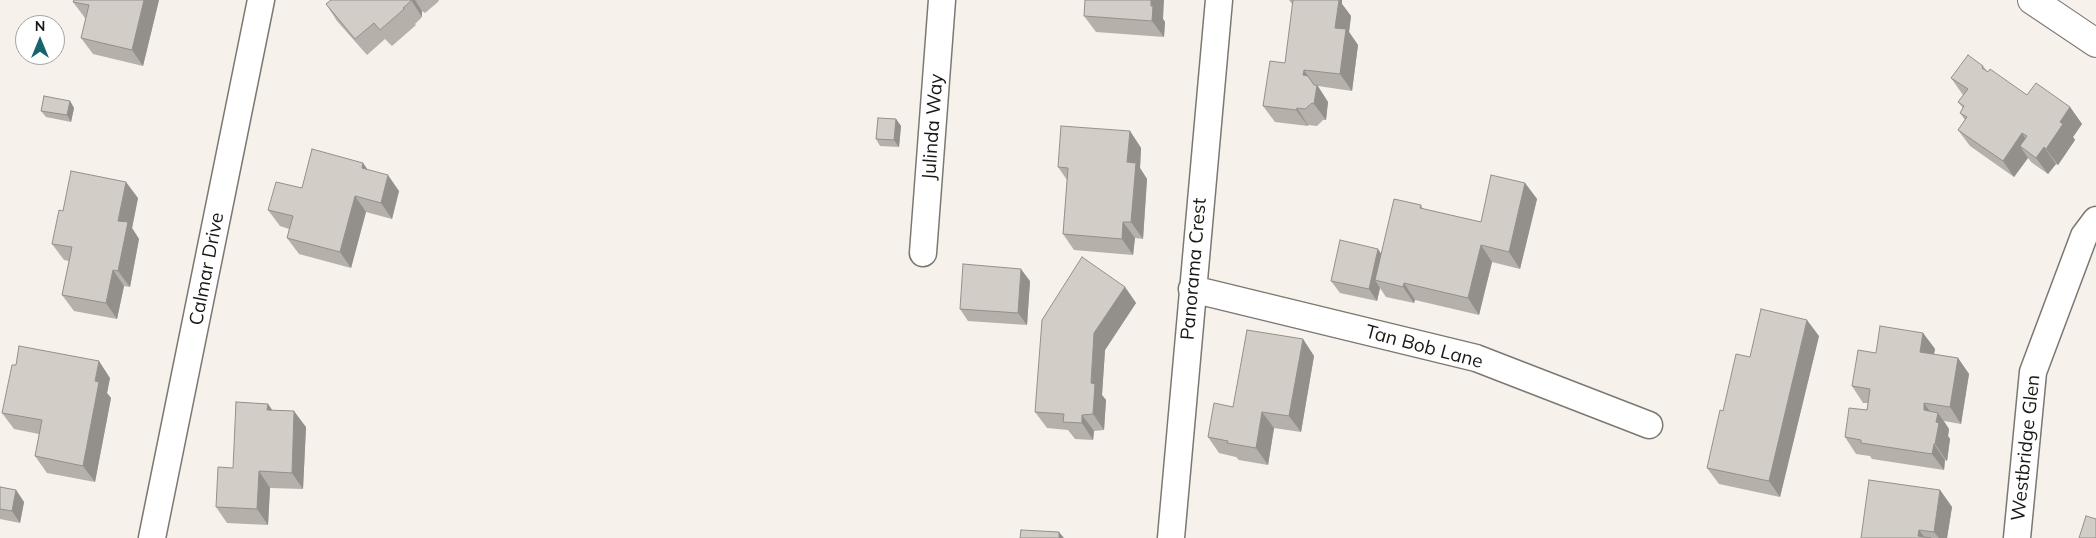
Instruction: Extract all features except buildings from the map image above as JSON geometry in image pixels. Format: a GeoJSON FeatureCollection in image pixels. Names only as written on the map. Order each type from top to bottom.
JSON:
{"type":"FeatureCollection","features":[{"type":"Feature","properties":{"kind":"street","name":"Calmar Drive"},"geometry":{"type":"LineString","coordinates":[[152,538],[261,0]]}},
{"type":"Feature","properties":{"kind":"street","name":"Julinda Way"},"geometry":{"type":"LineString","coordinates":[[924,254],[942,0]]}},
{"type":"Feature","properties":{"kind":"street","name":"Panorama Crest"},"geometry":{"type":"LineString","coordinates":[[1171,538],[1219,0]]}},
{"type":"Feature","properties":{"kind":"street"},"geometry":{"type":"LineString","coordinates":[[2032,0],[2096,43]]}},
{"type":"Feature","properties":{"kind":"street","name":"Westbridge Glen"},"geometry":{"type":"LineString","coordinates":[[2017,538],[2033,372],[2084,236],[2096,220]]}},
{"type":"Feature","properties":{"kind":"street","name":"Tan Bob Lane"},"geometry":{"type":"LineString","coordinates":[[1192,289],[1476,358],[1649,425]]}}]}
